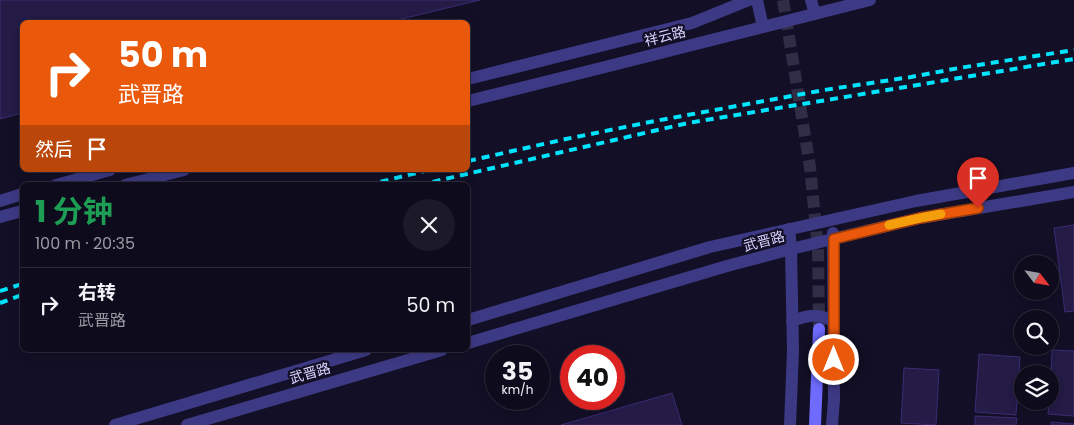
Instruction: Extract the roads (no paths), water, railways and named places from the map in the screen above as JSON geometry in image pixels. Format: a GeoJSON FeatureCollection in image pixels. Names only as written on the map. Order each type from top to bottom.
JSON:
{"type":"FeatureCollection","features":[{"type":"Feature","properties":{"kind":"main road"},"geometry":{"type":"LineString","coordinates":[[815,425],[819,329]]}},
{"type":"Feature","properties":{"kind":"street","name":"祥云路"},"geometry":{"type":"LineString","coordinates":[[470,78],[692,23],[749,0]]}},
{"type":"Feature","properties":{"kind":"street"},"geometry":{"type":"LineString","coordinates":[[757,0],[763,27]]}},
{"type":"Feature","properties":{"kind":"street"},"geometry":{"type":"LineString","coordinates":[[811,0],[815,14]]}},
{"type":"Feature","properties":{"kind":"street","name":"祥云路"},"geometry":{"type":"LineString","coordinates":[[470,100],[870,0]]}},
{"type":"Feature","properties":{"kind":"street"},"geometry":{"type":"LineString","coordinates":[[67,182],[103,172]]}},
{"type":"Feature","properties":{"kind":"street"},"geometry":{"type":"LineString","coordinates":[[137,182],[176,172]]}},
{"type":"Feature","properties":{"kind":"street","name":"武晋路"},"geometry":{"type":"LineString","coordinates":[[470,319],[710,247],[916,201],[1074,173]]}},
{"type":"Feature","properties":{"kind":"street","name":"武晋路"},"geometry":{"type":"LineString","coordinates":[[470,341],[791,249],[920,218],[1074,192]]}},
{"type":"Feature","properties":{"kind":"street"},"geometry":{"type":"LineString","coordinates":[[0,201],[20,195]]}},
{"type":"Feature","properties":{"kind":"street"},"geometry":{"type":"LineString","coordinates":[[0,217],[20,212]]}},
{"type":"Feature","properties":{"kind":"street"},"geometry":{"type":"LineString","coordinates":[[832,425],[834,400],[833,219]]}},
{"type":"Feature","properties":{"kind":"street"},"geometry":{"type":"LineString","coordinates":[[789,229],[794,350],[790,425]]}},
{"type":"Feature","properties":{"kind":"street"},"geometry":{"type":"LineString","coordinates":[[792,321],[808,315],[825,317],[834,321]]}},
{"type":"Feature","properties":{"kind":"street","name":"武晋路"},"geometry":{"type":"LineString","coordinates":[[115,425],[359,352]]}},
{"type":"Feature","properties":{"kind":"street","name":"武晋路"},"geometry":{"type":"LineString","coordinates":[[187,425],[435,352]]}},
{"type":"Feature","properties":{"kind":"tunnel"},"geometry":{"type":"LineString","coordinates":[[783,0],[810,167],[818,249],[819,326]]}},
{"type":"Feature","properties":{"kind":"railway"},"geometry":{"type":"LineString","coordinates":[[470,161],[655,121],[824,90],[1074,50]]}},
{"type":"Feature","properties":{"kind":"railway"},"geometry":{"type":"LineString","coordinates":[[432,182],[688,123],[1074,59]]}},
{"type":"Feature","properties":{"kind":"railway"},"geometry":{"type":"LineString","coordinates":[[379,182],[421,172]]}},
{"type":"Feature","properties":{"kind":"railway"},"geometry":{"type":"LineString","coordinates":[[0,291],[20,285]]}},
{"type":"Feature","properties":{"kind":"railway"},"geometry":{"type":"LineString","coordinates":[[0,303],[20,296]]}}]}
